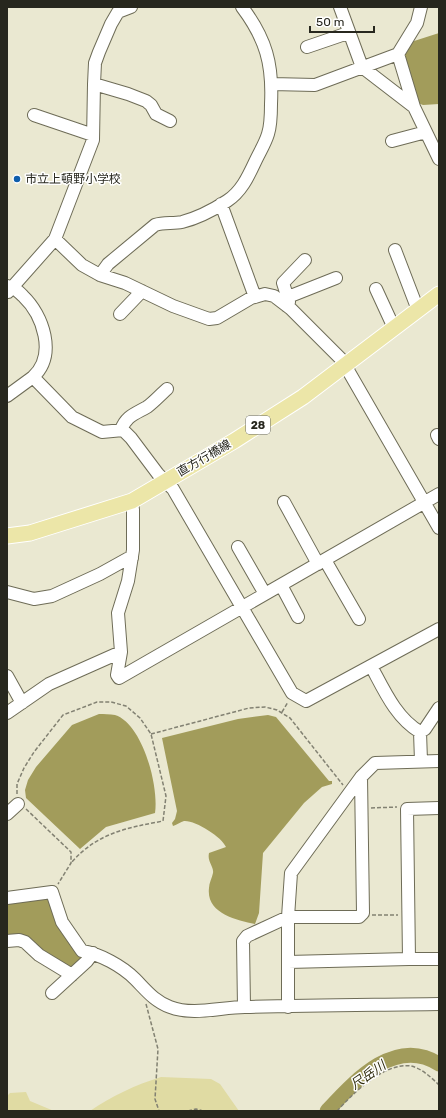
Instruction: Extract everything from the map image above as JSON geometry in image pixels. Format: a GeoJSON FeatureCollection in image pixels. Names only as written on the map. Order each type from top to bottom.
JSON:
{"type":"FeatureCollection","features":[{"type":"Feature","properties":{"kind":"main road","name":"直方行橋線"},"geometry":{"type":"LineString","coordinates":[[7,536],[30,533],[132,501],[234,441],[303,397],[439,294]]}},
{"type":"Feature","properties":{"kind":"street"},"geometry":{"type":"LineString","coordinates":[[7,396],[39,372],[46,348],[39,316],[32,304],[9,288],[55,239],[90,149],[93,135],[95,63],[111,24],[113,10],[131,7]]}},
{"type":"Feature","properties":{"kind":"street"},"geometry":{"type":"LineString","coordinates":[[100,275],[108,264],[155,225],[181,222],[196,218],[221,204],[240,190],[268,135],[271,119],[272,84],[271,66],[261,36],[242,7]]}},
{"type":"Feature","properties":{"kind":"street"},"geometry":{"type":"LineString","coordinates":[[340,7],[348,33],[362,68],[414,107]]}},
{"type":"Feature","properties":{"kind":"street"},"geometry":{"type":"LineString","coordinates":[[272,84],[315,84],[398,54],[417,23],[421,7]]}},
{"type":"Feature","properties":{"kind":"street"},"geometry":{"type":"LineString","coordinates":[[307,47],[348,33]]}},
{"type":"Feature","properties":{"kind":"street"},"geometry":{"type":"LineString","coordinates":[[398,54],[414,107],[439,159]]}},
{"type":"Feature","properties":{"kind":"street"},"geometry":{"type":"LineString","coordinates":[[94,84],[146,101],[151,105],[156,114],[170,121]]}},
{"type":"Feature","properties":{"kind":"street"},"geometry":{"type":"LineString","coordinates":[[34,115],[93,135]]}},
{"type":"Feature","properties":{"kind":"street"},"geometry":{"type":"LineString","coordinates":[[392,141],[426,132]]}},
{"type":"Feature","properties":{"kind":"street"},"geometry":{"type":"LineString","coordinates":[[221,204],[255,297]]}},
{"type":"Feature","properties":{"kind":"street"},"geometry":{"type":"LineString","coordinates":[[55,239],[82,265],[100,275],[125,282],[173,306],[209,319],[217,318],[255,297],[265,294],[287,302],[347,365],[349,372],[439,528]]}},
{"type":"Feature","properties":{"kind":"street"},"geometry":{"type":"LineString","coordinates":[[395,250],[418,310]]}},
{"type":"Feature","properties":{"kind":"street"},"geometry":{"type":"LineString","coordinates":[[287,302],[283,283],[305,260]]}},
{"type":"Feature","properties":{"kind":"street"},"geometry":{"type":"LineString","coordinates":[[287,302],[336,278]]}},
{"type":"Feature","properties":{"kind":"street"},"geometry":{"type":"LineString","coordinates":[[376,289],[394,328]]}},
{"type":"Feature","properties":{"kind":"street"},"geometry":{"type":"LineString","coordinates":[[120,314],[142,291]]}},
{"type":"Feature","properties":{"kind":"street"},"geometry":{"type":"LineString","coordinates":[[33,377],[72,417],[102,432],[122,430],[131,438],[158,474],[173,489],[292,693],[306,701],[439,629]]}},
{"type":"Feature","properties":{"kind":"street"},"geometry":{"type":"LineString","coordinates":[[122,430],[124,423],[134,412],[147,406],[166,390]]}},
{"type":"Feature","properties":{"kind":"street"},"geometry":{"type":"LineString","coordinates":[[132,501],[134,510],[132,558],[128,581],[118,613],[121,652],[117,675],[119,678],[439,494]]}},
{"type":"Feature","properties":{"kind":"street"},"geometry":{"type":"LineString","coordinates":[[284,502],[359,619]]}},
{"type":"Feature","properties":{"kind":"street"},"geometry":{"type":"LineString","coordinates":[[238,547],[265,594]]}},
{"type":"Feature","properties":{"kind":"street"},"geometry":{"type":"LineString","coordinates":[[7,592],[34,599],[52,596],[100,574],[127,559],[132,558]]}},
{"type":"Feature","properties":{"kind":"street"},"geometry":{"type":"LineString","coordinates":[[281,585],[298,616]]}},
{"type":"Feature","properties":{"kind":"street"},"geometry":{"type":"LineString","coordinates":[[7,713],[49,684],[121,652]]}},
{"type":"Feature","properties":{"kind":"street"},"geometry":{"type":"LineString","coordinates":[[371,666],[393,705],[409,726],[420,732]]}},
{"type":"Feature","properties":{"kind":"street"},"geometry":{"type":"LineString","coordinates":[[7,676],[22,703]]}},
{"type":"Feature","properties":{"kind":"street"},"geometry":{"type":"LineString","coordinates":[[420,732],[425,729],[439,708]]}},
{"type":"Feature","properties":{"kind":"street"},"geometry":{"type":"LineString","coordinates":[[420,732],[421,761]]}},
{"type":"Feature","properties":{"kind":"street"},"geometry":{"type":"LineString","coordinates":[[288,1007],[288,918],[291,873],[351,790],[375,763],[439,761]]}},
{"type":"Feature","properties":{"kind":"street"},"geometry":{"type":"LineString","coordinates":[[244,1007],[243,941],[247,936],[288,918],[359,917],[363,913],[361,777]]}},
{"type":"Feature","properties":{"kind":"street"},"geometry":{"type":"LineString","coordinates":[[7,814],[18,804]]}},
{"type":"Feature","properties":{"kind":"street"},"geometry":{"type":"LineString","coordinates":[[409,958],[407,809],[439,808]]}},
{"type":"Feature","properties":{"kind":"street"},"geometry":{"type":"LineString","coordinates":[[7,898],[52,892],[62,922],[82,950],[93,953],[134,978],[149,995],[170,1007],[189,1011],[244,1007],[439,1004]]}},
{"type":"Feature","properties":{"kind":"street"},"geometry":{"type":"LineString","coordinates":[[7,941],[19,940],[25,942],[39,955],[72,975]]}},
{"type":"Feature","properties":{"kind":"street"},"geometry":{"type":"LineString","coordinates":[[52,993],[93,953]]}},
{"type":"Feature","properties":{"kind":"street"},"geometry":{"type":"LineString","coordinates":[[288,962],[409,958],[439,959]]}},
{"type":"Feature","properties":{"kind":"path"},"geometry":{"type":"LineString","coordinates":[[52,892],[71,863],[81,852],[95,841],[133,826],[163,821],[166,796],[151,734],[140,718],[126,706],[111,702],[97,702],[63,715],[34,752],[24,768],[17,784],[18,804],[21,805],[71,852],[71,863]]}},
{"type":"Feature","properties":{"kind":"path"},"geometry":{"type":"LineString","coordinates":[[151,734],[249,708],[265,707],[277,710],[290,718],[341,783],[351,790]]}},
{"type":"Feature","properties":{"kind":"path"},"geometry":{"type":"LineString","coordinates":[[361,808],[402,807],[407,809]]}},
{"type":"Feature","properties":{"kind":"path"},"geometry":{"type":"LineString","coordinates":[[363,913],[366,915],[408,915]]}},
{"type":"Feature","properties":{"kind":"path"},"geometry":{"type":"LineString","coordinates":[[144,990],[144,997],[158,1049],[155,1099],[158,1111]]}},
{"type":"Feature","properties":{"kind":"path"},"geometry":{"type":"LineString","coordinates":[[338,1110],[352,1095],[385,1072],[396,1067],[412,1066],[423,1072],[439,1085]]}},
{"type":"Feature","properties":{"kind":"path"},"geometry":{"type":"LineString","coordinates":[[188,1111],[196,1109],[203,1111]]}},
{"type":"Feature","properties":{"kind":"shaded area"},"geometry":{"type":"Polygon","coordinates":[[[439,33],[439,104],[423,105],[418,103],[402,54],[411,42],[439,33]]]}},
{"type":"Feature","properties":{"kind":"shaded area"},"geometry":{"type":"Polygon","coordinates":[[[99,714],[115,715],[125,721],[134,730],[147,758],[151,773],[156,802],[155,813],[106,827],[80,849],[26,798],[25,790],[28,780],[36,767],[72,725],[99,714]]]}},
{"type":"Feature","properties":{"kind":"shaded area"},"geometry":{"type":"Polygon","coordinates":[[[268,715],[276,717],[329,781],[332,781],[332,784],[322,787],[304,803],[263,853],[259,913],[255,924],[224,914],[212,904],[209,897],[209,886],[213,875],[213,870],[209,859],[209,853],[226,847],[223,843],[214,834],[195,823],[184,821],[173,826],[172,823],[175,819],[177,811],[162,738],[238,719],[268,715]]]}},
{"type":"Feature","properties":{"kind":"shaded area"},"geometry":{"type":"Polygon","coordinates":[[[45,895],[51,899],[83,957],[72,969],[7,939],[7,901],[45,895]]]}},
{"type":"Feature","properties":{"kind":"shaded area"},"geometry":{"type":"Polygon","coordinates":[[[161,1077],[211,1079],[220,1084],[239,1111],[90,1111],[124,1091],[161,1077]]]}},
{"type":"Feature","properties":{"kind":"shaded area"},"geometry":{"type":"Polygon","coordinates":[[[26,1092],[30,1101],[54,1111],[7,1111],[7,1096],[10,1093],[26,1092]]]}},
{"type":"Feature","properties":{"kind":"waterway","name":"尺岳川"},"geometry":{"type":"LineString","coordinates":[[327,1111],[363,1076],[377,1066],[392,1059],[407,1055],[423,1057],[439,1064]]}},
{"type":"Feature","properties":{"kind":"place","name":"市立上頓野小学校"},"geometry":{"type":"Point","coordinates":[17,179]}}]}
